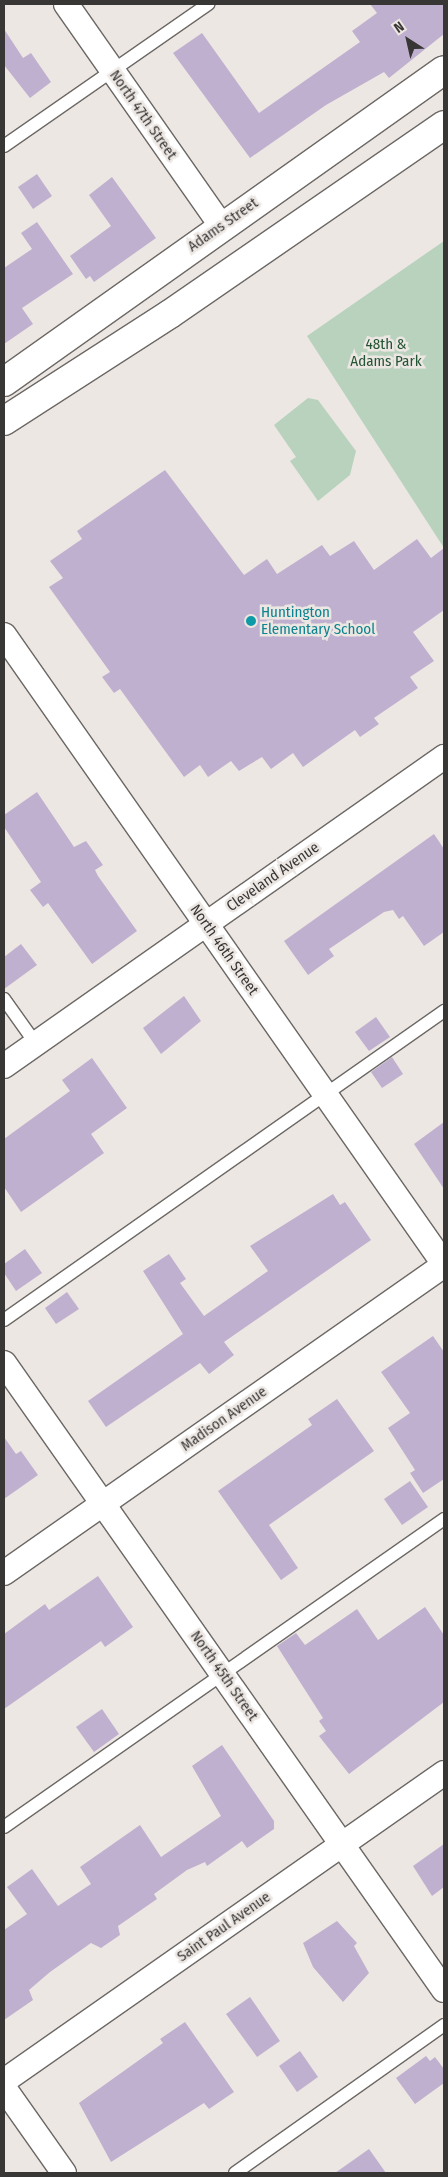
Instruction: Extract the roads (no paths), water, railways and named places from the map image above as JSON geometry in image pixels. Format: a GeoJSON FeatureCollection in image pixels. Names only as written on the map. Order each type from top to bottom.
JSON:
{"type":"FeatureCollection","features":[{"type":"Feature","properties":{"kind":"main road","name":"Adams Street"},"geometry":{"type":"LineString","coordinates":[[4,382],[221,225],[444,70]]}},
{"type":"Feature","properties":{"kind":"main road"},"geometry":{"type":"LineString","coordinates":[[4,421],[186,303],[444,125]]}},
{"type":"Feature","properties":{"kind":"street","name":"North 47th Street"},"geometry":{"type":"LineString","coordinates":[[66,4],[221,225]]}},
{"type":"Feature","properties":{"kind":"street","name":"North 46th Street"},"geometry":{"type":"LineString","coordinates":[[4,635],[444,1265]]}},
{"type":"Feature","properties":{"kind":"street","name":"Cleveland Avenue"},"geometry":{"type":"LineString","coordinates":[[4,1066],[444,757]]}},
{"type":"Feature","properties":{"kind":"street","name":"Madison Avenue"},"geometry":{"type":"LineString","coordinates":[[4,1573],[444,1265]]}},
{"type":"Feature","properties":{"kind":"street","name":"North 45th Street"},"geometry":{"type":"LineString","coordinates":[[4,1363],[444,1990]]}},
{"type":"Feature","properties":{"kind":"street","name":"Saint Paul Avenue"},"geometry":{"type":"LineString","coordinates":[[4,2081],[444,1773]]}},
{"type":"Feature","properties":{"kind":"street"},"geometry":{"type":"LineString","coordinates":[[4,2088],[64,2173]]}},
{"type":"Feature","properties":{"kind":"lane"},"geometry":{"type":"LineString","coordinates":[[4,146],[208,4]]}},
{"type":"Feature","properties":{"kind":"lane"},"geometry":{"type":"LineString","coordinates":[[4,999],[36,1044]]}},
{"type":"Feature","properties":{"kind":"lane"},"geometry":{"type":"LineString","coordinates":[[4,1320],[444,1011]]}},
{"type":"Feature","properties":{"kind":"lane"},"geometry":{"type":"LineString","coordinates":[[4,1827],[444,1519]]}},
{"type":"Feature","properties":{"kind":"lane"},"geometry":{"type":"LineString","coordinates":[[235,2173],[444,2025]]}},
{"type":"Feature","properties":{"kind":"place","name":"Huntington Elementary School"},"geometry":{"type":"Point","coordinates":[251,621]}},
{"type":"Feature","properties":{"kind":"park label","name":"48th & Adams Park"},"geometry":{"type":"Point","coordinates":[386,352]}}]}
